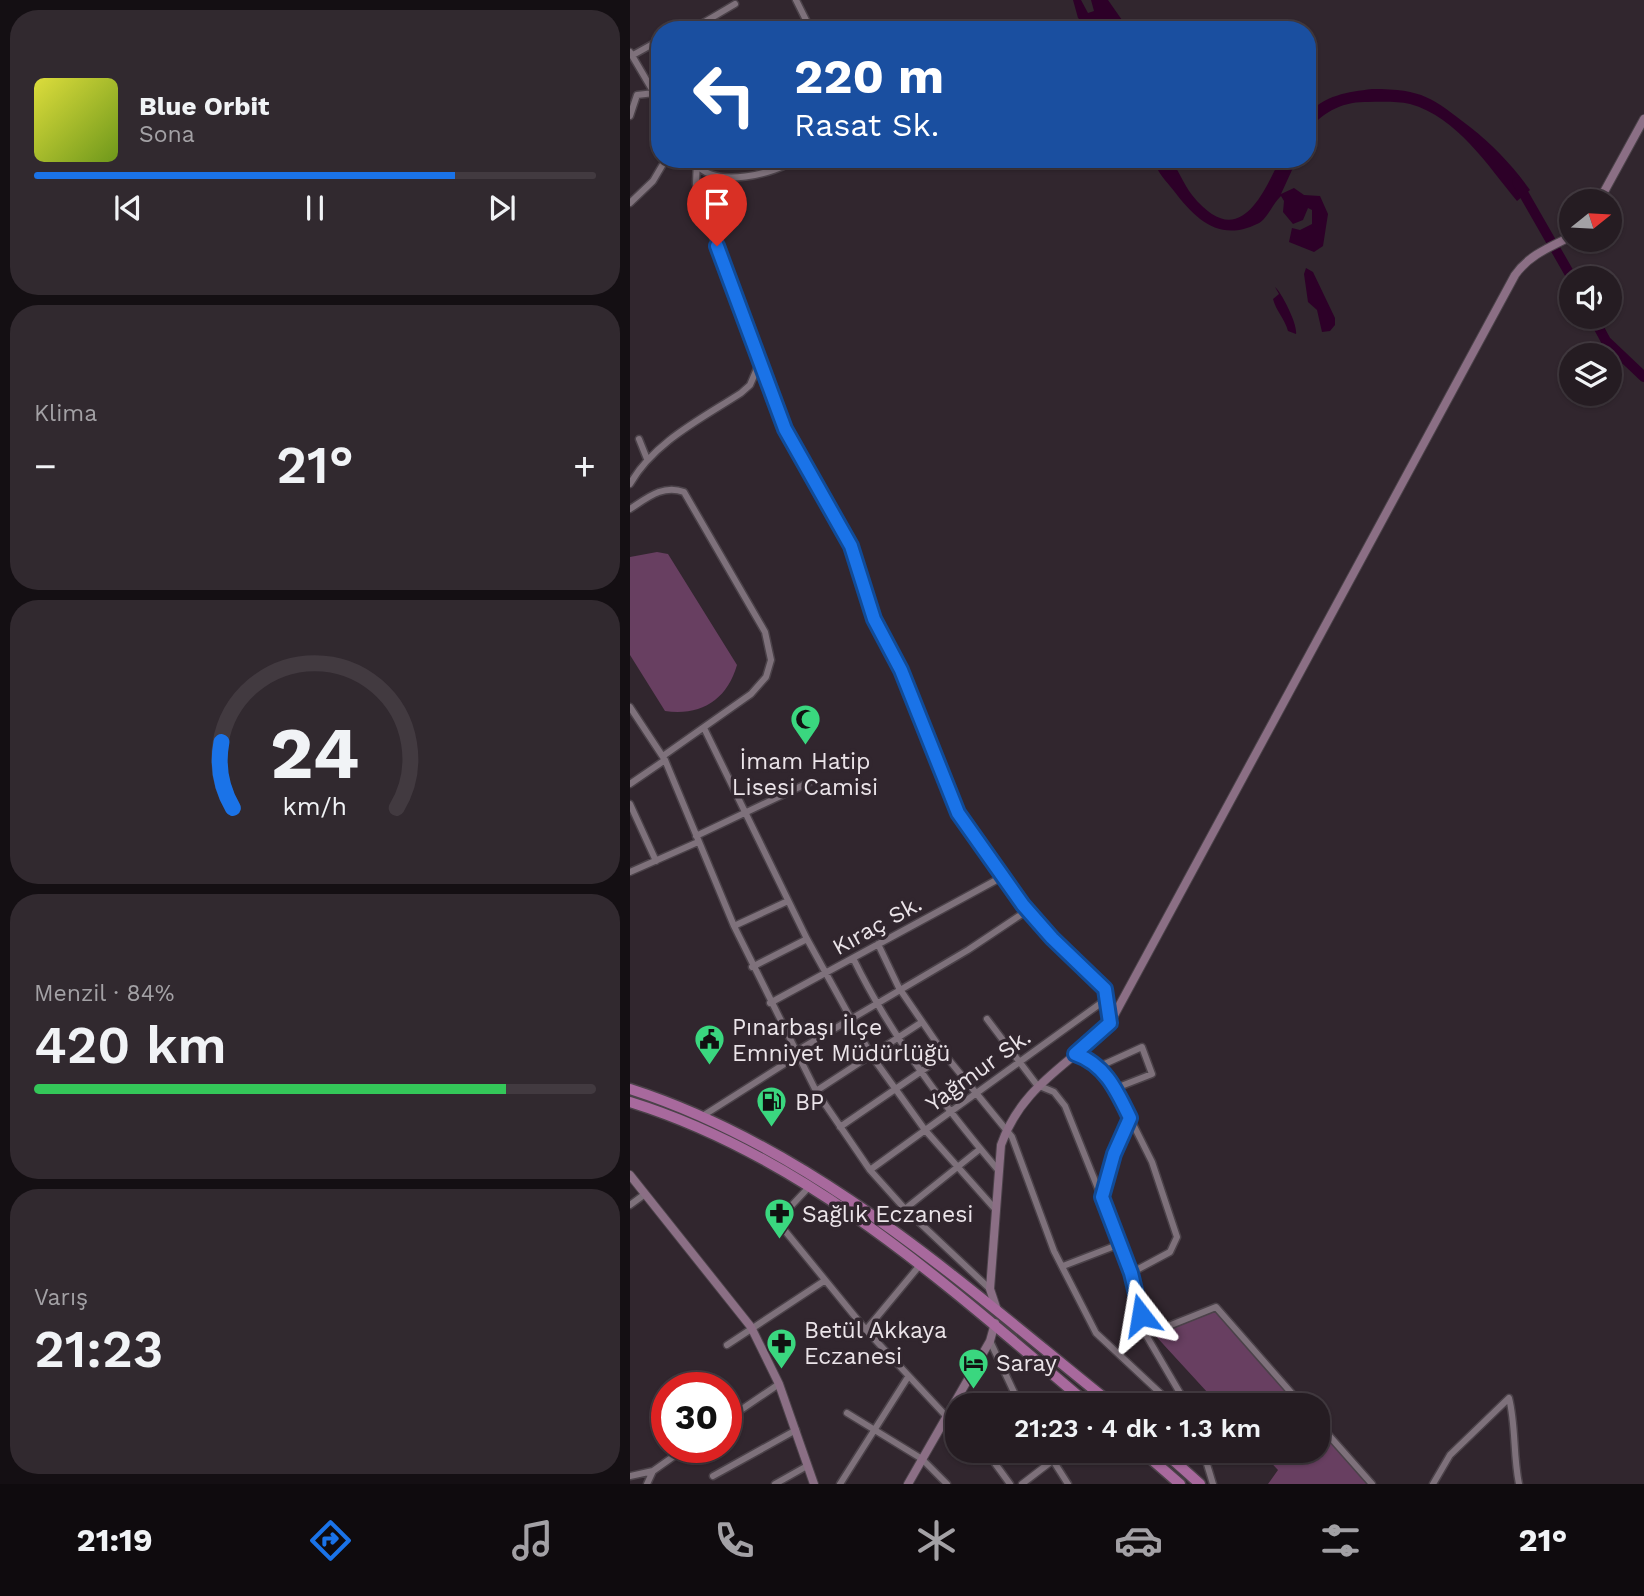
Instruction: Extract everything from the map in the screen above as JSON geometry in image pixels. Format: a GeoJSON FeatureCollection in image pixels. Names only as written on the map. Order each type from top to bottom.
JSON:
{"type":"FeatureCollection","features":[{"type":"Feature","properties":{"kind":"highway"},"geometry":{"type":"LineString","coordinates":[[630,1089],[701,1117],[815,1178],[927,1255],[1097,1393]]}},
{"type":"Feature","properties":{"kind":"highway"},"geometry":{"type":"LineString","coordinates":[[630,1102],[714,1135],[809,1186],[920,1265],[1075,1393]]}},
{"type":"Feature","properties":{"kind":"highway"},"geometry":{"type":"LineString","coordinates":[[1156,1463],[1180,1484]]}},
{"type":"Feature","properties":{"kind":"highway"},"geometry":{"type":"LineString","coordinates":[[1176,1463],[1200,1484]]}},
{"type":"Feature","properties":{"kind":"street"},"geometry":{"type":"LineString","coordinates":[[796,0],[806,21]]}},
{"type":"Feature","properties":{"kind":"street"},"geometry":{"type":"LineString","coordinates":[[706,21],[735,4]]}},
{"type":"Feature","properties":{"kind":"street"},"geometry":{"type":"LineString","coordinates":[[651,44],[631,54],[651,88]]}},
{"type":"Feature","properties":{"kind":"street"},"geometry":{"type":"LineString","coordinates":[[630,116],[637,96],[651,94]]}},
{"type":"Feature","properties":{"kind":"street"},"geometry":{"type":"LineString","coordinates":[[1606,189],[1644,119]]}},
{"type":"Feature","properties":{"kind":"street"},"geometry":{"type":"LineString","coordinates":[[630,203],[653,181],[661,168]]}},
{"type":"Feature","properties":{"kind":"street"},"geometry":{"type":"LineString","coordinates":[[696,168],[700,202],[785,429],[851,546],[874,619],[901,670],[958,813],[1028,910],[1057,943],[1097,978],[1108,998],[1110,1023]]}},
{"type":"Feature","properties":{"kind":"street"},"geometry":{"type":"LineString","coordinates":[[701,168],[706,173],[719,177],[767,173],[778,168]]}},
{"type":"Feature","properties":{"kind":"street"},"geometry":{"type":"LineString","coordinates":[[959,1393],[990,1341],[998,1313],[990,1289],[1001,1145],[1007,1129],[1038,1085],[1110,1023],[1515,275],[1524,263],[1559,243]]}},
{"type":"Feature","properties":{"kind":"street"},"geometry":{"type":"LineString","coordinates":[[630,484],[647,459],[678,434],[741,394],[750,385],[760,362]]}},
{"type":"Feature","properties":{"kind":"street"},"geometry":{"type":"LineString","coordinates":[[639,439],[647,459]]}},
{"type":"Feature","properties":{"kind":"street"},"geometry":{"type":"LineString","coordinates":[[630,509],[660,491],[676,489],[684,492],[769,642],[771,660],[766,677],[751,694],[630,784]]}},
{"type":"Feature","properties":{"kind":"street"},"geometry":{"type":"LineString","coordinates":[[630,706],[664,758],[752,967],[816,1091],[870,1171],[905,1209],[990,1289]]}},
{"type":"Feature","properties":{"kind":"street"},"geometry":{"type":"LineString","coordinates":[[704,727],[807,939],[871,1055],[957,1170],[996,1210]]}},
{"type":"Feature","properties":{"kind":"street"},"geometry":{"type":"LineString","coordinates":[[630,872],[697,839],[744,810],[810,782]]}},
{"type":"Feature","properties":{"kind":"street"},"geometry":{"type":"LineString","coordinates":[[630,804],[656,861]]}},
{"type":"Feature","properties":{"kind":"street","name":"Kıraç Sk."},"geometry":{"type":"LineString","coordinates":[[770,1003],[1002,877]]}},
{"type":"Feature","properties":{"kind":"street"},"geometry":{"type":"LineString","coordinates":[[734,926],[788,901]]}},
{"type":"Feature","properties":{"kind":"street"},"geometry":{"type":"LineString","coordinates":[[701,1117],[851,1016],[968,950],[1028,910]]}},
{"type":"Feature","properties":{"kind":"street"},"geometry":{"type":"LineString","coordinates":[[752,967],[807,939]]}},
{"type":"Feature","properties":{"kind":"street"},"geometry":{"type":"LineString","coordinates":[[878,944],[899,988],[922,1022],[974,1093],[1012,1137],[1054,1251],[1096,1333],[1160,1393]]}},
{"type":"Feature","properties":{"kind":"street"},"geometry":{"type":"LineString","coordinates":[[853,958],[875,1002],[921,1073],[999,1171]]}},
{"type":"Feature","properties":{"kind":"street","name":"Yağmur Sk."},"geometry":{"type":"LineString","coordinates":[[870,1171],[1108,998]]}},
{"type":"Feature","properties":{"kind":"street"},"geometry":{"type":"LineString","coordinates":[[986,1018],[1038,1085],[1054,1092],[1065,1106],[1131,1273],[1146,1335],[1180,1393]]}},
{"type":"Feature","properties":{"kind":"street"},"geometry":{"type":"LineString","coordinates":[[816,1091],[922,1022]]}},
{"type":"Feature","properties":{"kind":"street"},"geometry":{"type":"LineString","coordinates":[[1098,1066],[1142,1047],[1152,1074],[1116,1088]]}},
{"type":"Feature","properties":{"kind":"street"},"geometry":{"type":"LineString","coordinates":[[1075,1054],[1098,1066],[1116,1088],[1152,1162],[1177,1237],[1170,1252],[1131,1273]]}},
{"type":"Feature","properties":{"kind":"street"},"geometry":{"type":"LineString","coordinates":[[840,1127],[945,1055]]}},
{"type":"Feature","properties":{"kind":"street"},"geometry":{"type":"LineString","coordinates":[[1102,1197],[1114,1154],[1130,1118]]}},
{"type":"Feature","properties":{"kind":"street"},"geometry":{"type":"LineString","coordinates":[[905,1209],[980,1149]]}},
{"type":"Feature","properties":{"kind":"street"},"geometry":{"type":"LineString","coordinates":[[630,1175],[751,1327],[779,1384],[814,1484]]}},
{"type":"Feature","properties":{"kind":"street"},"geometry":{"type":"LineString","coordinates":[[809,1186],[777,1221],[866,1330],[945,1415]]}},
{"type":"Feature","properties":{"kind":"street"},"geometry":{"type":"LineString","coordinates":[[630,1205],[645,1194]]}},
{"type":"Feature","properties":{"kind":"street"},"geometry":{"type":"LineString","coordinates":[[1063,1266],[1120,1244]]}},
{"type":"Feature","properties":{"kind":"street"},"geometry":{"type":"LineString","coordinates":[[866,1330],[920,1265]]}},
{"type":"Feature","properties":{"kind":"street"},"geometry":{"type":"LineString","coordinates":[[727,1345],[824,1281]]}},
{"type":"Feature","properties":{"kind":"street"},"geometry":{"type":"LineString","coordinates":[[1146,1335],[1216,1307],[1292,1393]]}},
{"type":"Feature","properties":{"kind":"street"},"geometry":{"type":"LineString","coordinates":[[990,1341],[1014,1393]]}},
{"type":"Feature","properties":{"kind":"street"},"geometry":{"type":"LineString","coordinates":[[840,1484],[908,1377]]}},
{"type":"Feature","properties":{"kind":"street"},"geometry":{"type":"LineString","coordinates":[[742,1409],[779,1384]]}},
{"type":"Feature","properties":{"kind":"street"},"geometry":{"type":"LineString","coordinates":[[1433,1484],[1450,1455],[1508,1398],[1514,1419],[1514,1462],[1518,1484]]}},
{"type":"Feature","properties":{"kind":"street"},"geometry":{"type":"LineString","coordinates":[[847,1413],[922,1459],[947,1484]]}},
{"type":"Feature","properties":{"kind":"street"},"geometry":{"type":"LineString","coordinates":[[908,1484],[945,1418]]}},
{"type":"Feature","properties":{"kind":"street"},"geometry":{"type":"LineString","coordinates":[[713,1476],[796,1430]]}},
{"type":"Feature","properties":{"kind":"street"},"geometry":{"type":"LineString","coordinates":[[1330,1437],[1371,1484]]}},
{"type":"Feature","properties":{"kind":"street"},"geometry":{"type":"LineString","coordinates":[[630,1476],[653,1471],[664,1463]]}},
{"type":"Feature","properties":{"kind":"street"},"geometry":{"type":"LineString","coordinates":[[995,1463],[1010,1484]]}},
{"type":"Feature","properties":{"kind":"street"},"geometry":{"type":"LineString","coordinates":[[1022,1484],[1049,1463]]}},
{"type":"Feature","properties":{"kind":"street"},"geometry":{"type":"LineString","coordinates":[[1053,1463],[1068,1484]]}},
{"type":"Feature","properties":{"kind":"street"},"geometry":{"type":"LineString","coordinates":[[1207,1463],[1213,1484]]}},
{"type":"Feature","properties":{"kind":"street"},"geometry":{"type":"LineString","coordinates":[[775,1484],[807,1466]]}},
{"type":"Feature","properties":{"kind":"street"},"geometry":{"type":"LineString","coordinates":[[646,1484],[653,1471]]}},
{"type":"Feature","properties":{"kind":"shaded area"},"geometry":{"type":"Polygon","coordinates":[[[1073,0],[1081,0],[1088,13],[1094,11],[1091,0],[1108,0],[1123,21],[1082,21],[1078,18],[1073,0]]]}},
{"type":"Feature","properties":{"kind":"shaded area"},"geometry":{"type":"Polygon","coordinates":[[[1390,89],[1416,93],[1436,102],[1487,141],[1530,190],[1517,201],[1483,158],[1457,131],[1427,110],[1410,104],[1358,102],[1341,106],[1316,122],[1316,107],[1345,93],[1390,89]]]}},
{"type":"Feature","properties":{"kind":"shaded area"},"geometry":{"type":"Polygon","coordinates":[[[1157,168],[1176,168],[1192,195],[1208,211],[1222,219],[1235,219],[1256,203],[1276,168],[1293,168],[1281,194],[1294,188],[1304,195],[1320,196],[1328,214],[1323,246],[1314,252],[1289,242],[1292,228],[1300,230],[1312,224],[1312,210],[1308,208],[1303,220],[1293,224],[1283,212],[1284,201],[1281,196],[1257,224],[1232,231],[1220,229],[1191,211],[1157,168]]]}},
{"type":"Feature","properties":{"kind":"shaded area"},"geometry":{"type":"Polygon","coordinates":[[[1306,268],[1313,272],[1335,318],[1335,325],[1330,331],[1322,332],[1317,310],[1308,302],[1304,274],[1306,268]]]}},
{"type":"Feature","properties":{"kind":"shaded area"},"geometry":{"type":"Polygon","coordinates":[[[1275,287],[1289,309],[1296,334],[1288,331],[1276,307],[1273,299],[1279,294],[1275,287]]]}},
{"type":"Feature","properties":{"kind":"shaded area"},"geometry":{"type":"Polygon","coordinates":[[[657,552],[668,554],[737,665],[727,688],[719,696],[711,703],[690,711],[665,711],[630,655],[630,557],[657,552]]]}},
{"type":"Feature","properties":{"kind":"shaded area"},"geometry":{"type":"Polygon","coordinates":[[[1216,1307],[1291,1393],[1208,1393],[1152,1332],[1216,1307]]]}},
{"type":"Feature","properties":{"kind":"shaded area"},"geometry":{"type":"Polygon","coordinates":[[[1330,1437],[1371,1484],[1268,1484],[1278,1470],[1271,1463],[1330,1463],[1330,1437]]]}},
{"type":"Feature","properties":{"kind":"waterway"},"geometry":{"type":"LineString","coordinates":[[1517,182],[1565,266]]}},
{"type":"Feature","properties":{"kind":"waterway"},"geometry":{"type":"LineString","coordinates":[[1600,329],[1606,341],[1644,377]]}},
{"type":"Feature","properties":{"kind":"place","name":"İmam Hatip Lisesi Camisi"},"geometry":{"type":"Point","coordinates":[805,747]}},
{"type":"Feature","properties":{"kind":"place","name":"Pınarbaşı İlçe Emniyet Müdürlüğü"},"geometry":{"type":"Point","coordinates":[709,1067]}},
{"type":"Feature","properties":{"kind":"place","name":"BP"},"geometry":{"type":"Point","coordinates":[772,1129]}},
{"type":"Feature","properties":{"kind":"place","name":"Sağlık Eczanesi"},"geometry":{"type":"Point","coordinates":[779,1241]}},
{"type":"Feature","properties":{"kind":"place","name":"Betül Akkaya Eczanesi"},"geometry":{"type":"Point","coordinates":[781,1370]}},
{"type":"Feature","properties":{"kind":"place","name":"Saray"},"geometry":{"type":"Point","coordinates":[973,1390]}},
{"type":"Feature","properties":{"kind":"route"},"geometry":{"type":"LineString","coordinates":[[717,246],[785,429],[851,546],[874,619],[901,670],[958,813],[1023,905],[1052,938],[1097,978],[1105,989],[1110,1023],[1075,1054],[1098,1066],[1116,1088],[1130,1118],[1114,1154],[1102,1197],[1131,1273],[1141,1315]]}}]}
